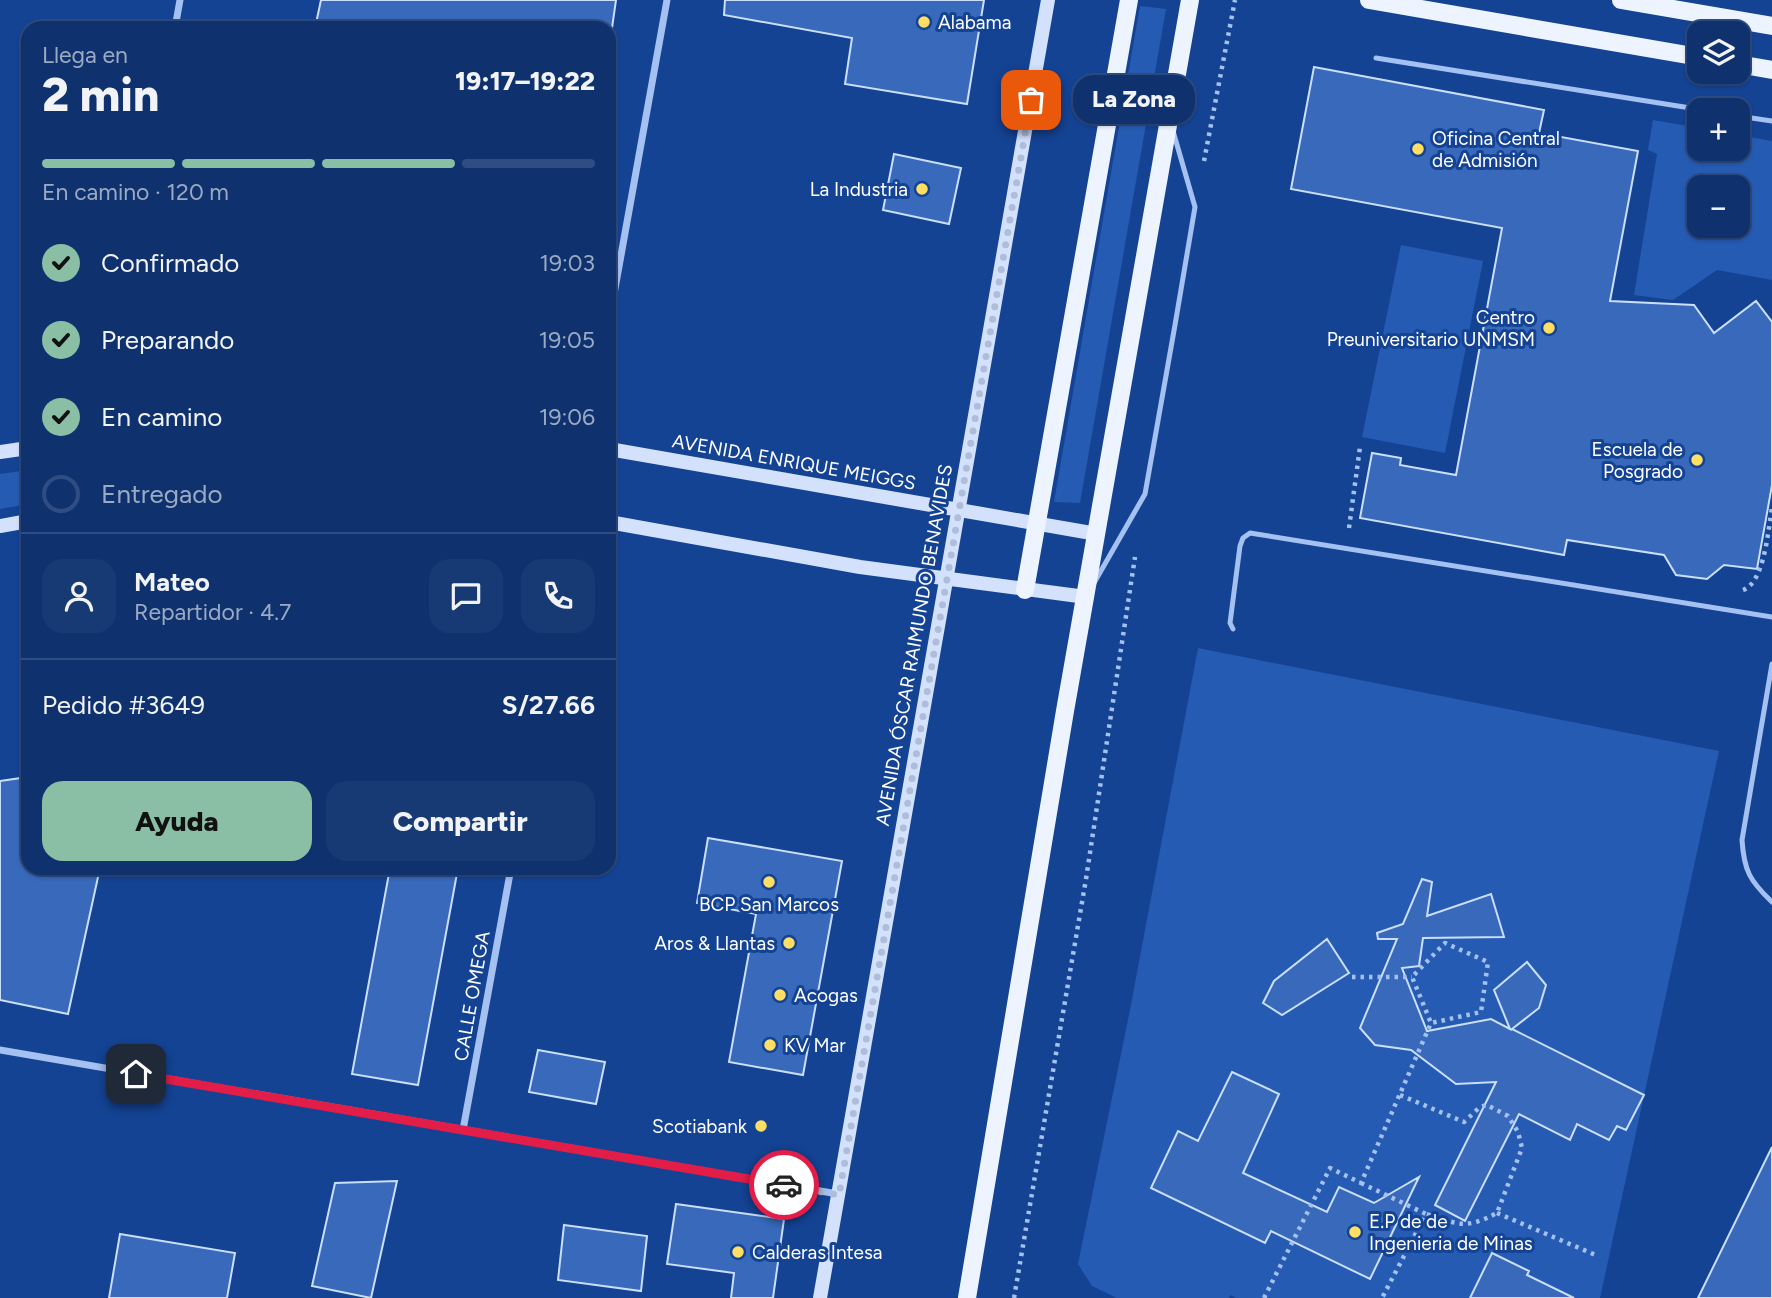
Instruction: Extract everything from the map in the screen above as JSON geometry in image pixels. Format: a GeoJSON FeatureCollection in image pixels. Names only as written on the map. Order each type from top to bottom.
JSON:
{"type":"FeatureCollection","features":[{"type":"Feature","properties":{"kind":"main road","name":"AVENIDA ÓSCAR RAIMUNDO BENAVIDES"},"geometry":{"type":"LineString","coordinates":[[820,1298],[1048,0]]}},
{"type":"Feature","properties":{"kind":"main road"},"geometry":{"type":"LineString","coordinates":[[1025,590],[1129,0]]}},
{"type":"Feature","properties":{"kind":"main road"},"geometry":{"type":"LineString","coordinates":[[967,1298],[1190,0]]}},
{"type":"Feature","properties":{"kind":"main road"},"geometry":{"type":"LineString","coordinates":[[1369,0],[1687,55]]}},
{"type":"Feature","properties":{"kind":"main road"},"geometry":{"type":"LineString","coordinates":[[1621,0],[1772,26]]}},
{"type":"Feature","properties":{"kind":"main road"},"geometry":{"type":"LineString","coordinates":[[1750,66],[1772,70]]}},
{"type":"Feature","properties":{"kind":"main road"},"geometry":{"type":"LineString","coordinates":[[0,453],[21,449]]}},
{"type":"Feature","properties":{"kind":"main road","name":"AVENIDA ENRIQUE MEIGGS"},"geometry":{"type":"LineString","coordinates":[[616,450],[1097,534]]}},
{"type":"Feature","properties":{"kind":"main road"},"geometry":{"type":"LineString","coordinates":[[0,526],[21,523]]}},
{"type":"Feature","properties":{"kind":"main road"},"geometry":{"type":"LineString","coordinates":[[616,523],[860,567],[1086,597]]}},
{"type":"Feature","properties":{"kind":"street"},"geometry":{"type":"LineString","coordinates":[[176,21],[180,0]]}},
{"type":"Feature","properties":{"kind":"street"},"geometry":{"type":"LineString","coordinates":[[616,283],[667,0]]}},
{"type":"Feature","properties":{"kind":"street","name":"CALLE OMEGA"},"geometry":{"type":"LineString","coordinates":[[463,1130],[510,875]]}},
{"type":"Feature","properties":{"kind":"street"},"geometry":{"type":"LineString","coordinates":[[0,1050],[839,1195]]}},
{"type":"Feature","properties":{"kind":"lane"},"geometry":{"type":"LineString","coordinates":[[1376,58],[1687,107]]}},
{"type":"Feature","properties":{"kind":"lane"},"geometry":{"type":"LineString","coordinates":[[1750,118],[1772,121]]}},
{"type":"Feature","properties":{"kind":"lane"},"geometry":{"type":"LineString","coordinates":[[1086,597],[1145,494],[1195,207],[1170,120]]}},
{"type":"Feature","properties":{"kind":"lane"},"geometry":{"type":"LineString","coordinates":[[1233,629],[1230,623],[1240,546],[1243,538],[1250,533],[1772,617]]}},
{"type":"Feature","properties":{"kind":"lane"},"geometry":{"type":"LineString","coordinates":[[1772,664],[1742,840],[1744,864],[1753,884],[1772,902]]}},
{"type":"Feature","properties":{"kind":"path"},"geometry":{"type":"LineString","coordinates":[[1195,207],[1235,0]]}},
{"type":"Feature","properties":{"kind":"path"},"geometry":{"type":"LineString","coordinates":[[1360,447],[1348,528],[1362,531]]}},
{"type":"Feature","properties":{"kind":"path"},"geometry":{"type":"LineString","coordinates":[[1739,592],[1748,588],[1759,575],[1772,508]]}},
{"type":"Feature","properties":{"kind":"path"},"geometry":{"type":"LineString","coordinates":[[1014,1298],[1086,879],[1137,545]]}},
{"type":"Feature","properties":{"kind":"path"},"geometry":{"type":"LineString","coordinates":[[1352,977],[1412,977],[1445,943],[1488,962],[1482,1012],[1431,1023]]}},
{"type":"Feature","properties":{"kind":"path"},"geometry":{"type":"LineString","coordinates":[[1362,1183],[1431,1023],[1412,977]]}},
{"type":"Feature","properties":{"kind":"path"},"geometry":{"type":"LineString","coordinates":[[1264,1298],[1331,1168],[1426,1214],[1463,1225],[1478,1223],[1497,1213],[1522,1148],[1518,1132],[1508,1116],[1488,1105],[1480,1107],[1464,1122],[1400,1095]]}},
{"type":"Feature","properties":{"kind":"path"},"geometry":{"type":"LineString","coordinates":[[1497,1213],[1598,1256]]}},
{"type":"Feature","properties":{"kind":"path"},"geometry":{"type":"LineString","coordinates":[[1382,1298],[1426,1214]]}},
{"type":"Feature","properties":{"kind":"shaded area"},"geometry":{"type":"Polygon","coordinates":[[[1140,6],[1166,9],[1080,503],[1054,502],[1140,6]]]}},
{"type":"Feature","properties":{"kind":"shaded area"},"geometry":{"type":"Polygon","coordinates":[[[1653,120],[1687,126],[1687,161],[1750,161],[1750,137],[1772,141],[1772,280],[1717,270],[1673,300],[1634,295],[1657,154],[1648,150],[1653,120]]]}},
{"type":"Feature","properties":{"kind":"shaded area"},"geometry":{"type":"Polygon","coordinates":[[[1401,245],[1483,261],[1445,453],[1362,437],[1401,245]]]}},
{"type":"Feature","properties":{"kind":"shaded area"},"geometry":{"type":"Polygon","coordinates":[[[21,471],[21,505],[0,509],[0,474],[21,471]]]}},
{"type":"Feature","properties":{"kind":"shaded area"},"geometry":{"type":"Polygon","coordinates":[[[1198,648],[1719,751],[1600,1298],[1236,1298],[1231,1295],[1229,1298],[1117,1298],[1092,1286],[1078,1264],[1130,1010],[1198,648]]]}},
{"type":"Feature","properties":{"kind":"building"},"geometry":{"type":"Polygon","coordinates":[[[321,0],[616,0],[613,21],[316,21],[321,0]]]}},
{"type":"Feature","properties":{"kind":"building"},"geometry":{"type":"Polygon","coordinates":[[[725,0],[984,0],[967,104],[845,84],[852,38],[724,15],[725,0]]]}},
{"type":"Feature","properties":{"kind":"building"},"geometry":{"type":"Polygon","coordinates":[[[1314,67],[1544,110],[1539,133],[1638,151],[1610,301],[1694,305],[1714,333],[1756,301],[1772,322],[1772,485],[1757,569],[1724,565],[1707,579],[1676,575],[1664,555],[1567,540],[1564,555],[1360,518],[1372,453],[1401,458],[1400,465],[1456,475],[1502,228],[1291,189],[1314,67]]]}},
{"type":"Feature","properties":{"kind":"building","name":"La Industria"},"geometry":{"type":"Polygon","coordinates":[[[894,154],[961,168],[949,224],[883,210],[894,154]]]}},
{"type":"Feature","properties":{"kind":"building"},"geometry":{"type":"Polygon","coordinates":[[[21,778],[21,875],[98,875],[68,1014],[0,1000],[0,781],[21,778]]]}},
{"type":"Feature","properties":{"kind":"building"},"geometry":{"type":"Polygon","coordinates":[[[708,838],[842,861],[803,1075],[729,1062],[756,914],[697,903],[708,838]]]}},
{"type":"Feature","properties":{"kind":"building"},"geometry":{"type":"Polygon","coordinates":[[[389,875],[457,875],[418,1085],[352,1074],[389,875]]]}},
{"type":"Feature","properties":{"kind":"building"},"geometry":{"type":"Polygon","coordinates":[[[1422,879],[1432,882],[1427,916],[1491,894],[1504,937],[1423,938],[1419,966],[1402,968],[1427,1031],[1491,1019],[1510,1029],[1494,990],[1527,962],[1546,985],[1539,1008],[1512,1029],[1644,1095],[1626,1130],[1617,1126],[1609,1140],[1577,1124],[1570,1140],[1519,1114],[1465,1221],[1435,1205],[1496,1082],[1456,1084],[1411,1050],[1375,1045],[1360,1028],[1397,939],[1378,939],[1377,933],[1403,924],[1422,879]]]}},
{"type":"Feature","properties":{"kind":"building"},"geometry":{"type":"Polygon","coordinates":[[[1327,939],[1349,973],[1282,1015],[1263,1003],[1274,981],[1327,939]]]}},
{"type":"Feature","properties":{"kind":"building"},"geometry":{"type":"Polygon","coordinates":[[[538,1050],[605,1062],[596,1104],[529,1092],[538,1050]]]}},
{"type":"Feature","properties":{"kind":"building"},"geometry":{"type":"Polygon","coordinates":[[[1232,1072],[1279,1094],[1243,1173],[1327,1212],[1339,1187],[1374,1203],[1419,1177],[1370,1279],[1271,1231],[1265,1243],[1151,1188],[1178,1131],[1198,1141],[1232,1072]]]}},
{"type":"Feature","properties":{"kind":"building"},"geometry":{"type":"Polygon","coordinates":[[[1772,1147],[1772,1298],[1698,1298],[1772,1147]]]}},
{"type":"Feature","properties":{"kind":"building"},"geometry":{"type":"Polygon","coordinates":[[[397,1181],[371,1298],[312,1286],[335,1183],[397,1181]]]}},
{"type":"Feature","properties":{"kind":"building"},"geometry":{"type":"Polygon","coordinates":[[[676,1204],[784,1219],[773,1298],[731,1298],[734,1273],[667,1264],[676,1204]]]}},
{"type":"Feature","properties":{"kind":"building"},"geometry":{"type":"Polygon","coordinates":[[[564,1225],[647,1236],[641,1291],[558,1280],[564,1225]]]}},
{"type":"Feature","properties":{"kind":"building"},"geometry":{"type":"Polygon","coordinates":[[[120,1234],[235,1253],[227,1298],[109,1298],[120,1234]]]}},
{"type":"Feature","properties":{"kind":"building"},"geometry":{"type":"Polygon","coordinates":[[[1492,1253],[1529,1271],[1527,1275],[1574,1298],[1470,1298],[1492,1253]]]}},
{"type":"Feature","properties":{"kind":"way so far"},"geometry":{"type":"LineString","coordinates":[[784,1185],[839,1195],[1031,100]]}},
{"type":"Feature","properties":{"kind":"place","name":"Alabama"},"geometry":{"type":"Point","coordinates":[924,22]}},
{"type":"Feature","properties":{"kind":"place","name":"La Zona"},"geometry":{"type":"Point","coordinates":[1031,100]}},
{"type":"Feature","properties":{"kind":"place","name":"Oficina Central de Admisión"},"geometry":{"type":"Point","coordinates":[1418,149]}},
{"type":"Feature","properties":{"kind":"place","name":"La Industria"},"geometry":{"type":"Point","coordinates":[922,189]}},
{"type":"Feature","properties":{"kind":"place","name":"Centro Preuniversitario UNMSM"},"geometry":{"type":"Point","coordinates":[1549,328]}},
{"type":"Feature","properties":{"kind":"place","name":"Escuela de Posgrado"},"geometry":{"type":"Point","coordinates":[1697,460]}},
{"type":"Feature","properties":{"kind":"place","name":"BCP San Marcos"},"geometry":{"type":"Point","coordinates":[769,882]}},
{"type":"Feature","properties":{"kind":"place","name":"Aros & Llantas"},"geometry":{"type":"Point","coordinates":[789,943]}},
{"type":"Feature","properties":{"kind":"place","name":"Acogas"},"geometry":{"type":"Point","coordinates":[780,995]}},
{"type":"Feature","properties":{"kind":"place","name":"KV Mar"},"geometry":{"type":"Point","coordinates":[770,1045]}},
{"type":"Feature","properties":{"kind":"place","name":"Scotiabank"},"geometry":{"type":"Point","coordinates":[761,1126]}},
{"type":"Feature","properties":{"kind":"place","name":"E.P de de Ingenieria de Minas"},"geometry":{"type":"Point","coordinates":[1355,1232]}},
{"type":"Feature","properties":{"kind":"place","name":"Calderas Intesa"},"geometry":{"type":"Point","coordinates":[738,1252]}},
{"type":"Feature","properties":{"kind":"route"},"geometry":{"type":"LineString","coordinates":[[136,1074],[784,1185]]}}]}
